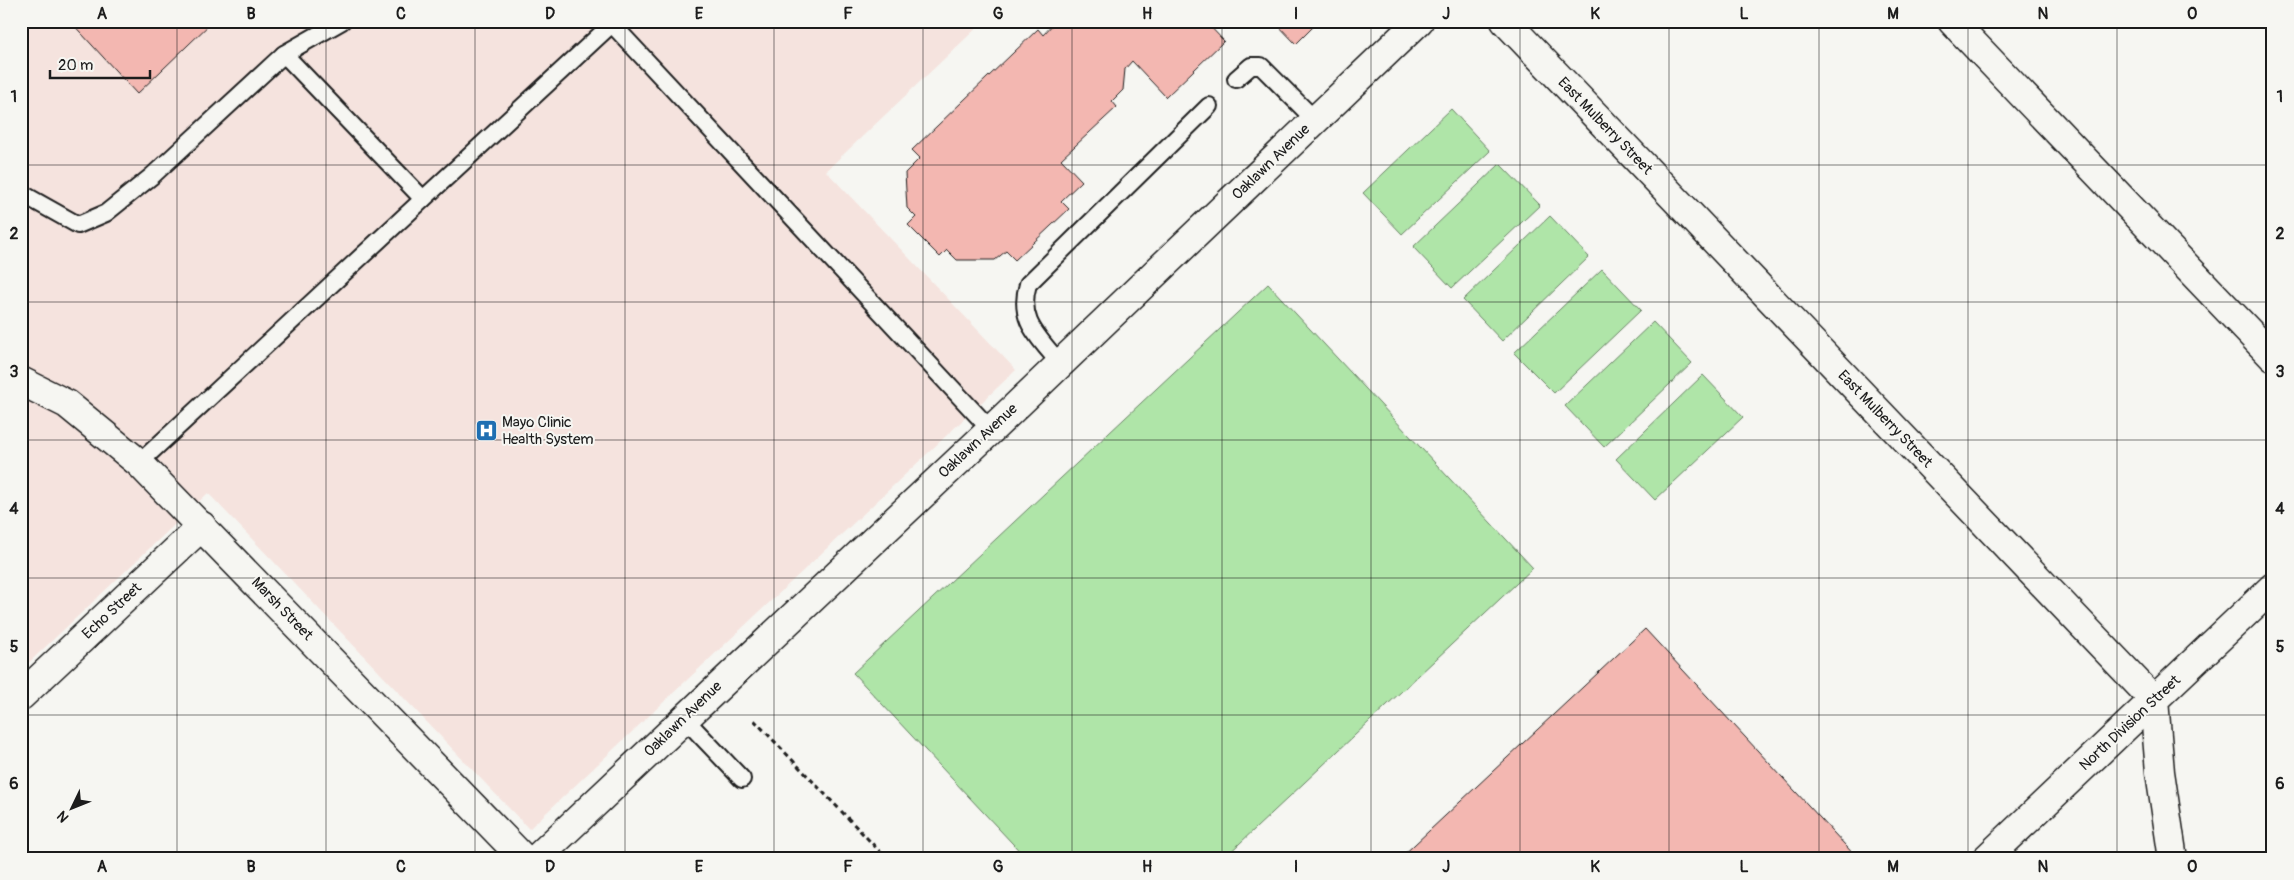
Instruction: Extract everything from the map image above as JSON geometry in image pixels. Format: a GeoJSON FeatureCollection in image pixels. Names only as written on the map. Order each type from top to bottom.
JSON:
{"type":"FeatureCollection","features":[{"type":"Feature","properties":{"kind":"street","name":"Oaklawn Avenue"},"geometry":{"type":"LineString","coordinates":[[536,859],[991,430],[1418,21]]}},
{"type":"Feature","properties":{"kind":"street","name":"East Mulberry Street"},"geometry":{"type":"LineString","coordinates":[[1505,21],[2154,700]]}},
{"type":"Feature","properties":{"kind":"street"},"geometry":{"type":"LineString","coordinates":[[1952,21],[2273,357]]}},
{"type":"Feature","properties":{"kind":"street","name":"Marsh Street"},"geometry":{"type":"LineString","coordinates":[[21,381],[67,404],[139,463],[524,859]]}},
{"type":"Feature","properties":{"kind":"street","name":"Echo Street"},"geometry":{"type":"LineString","coordinates":[[21,696],[202,526]]}},
{"type":"Feature","properties":{"kind":"street","name":"North Division Street"},"geometry":{"type":"LineString","coordinates":[[1986,859],[2273,587]]}},
{"type":"Feature","properties":{"kind":"street"},"geometry":{"type":"LineString","coordinates":[[2154,700],[2160,772],[2173,859]]}},
{"type":"Feature","properties":{"kind":"lane"},"geometry":{"type":"LineString","coordinates":[[21,193],[78,225],[106,214],[152,176],[284,54],[342,21]]}},
{"type":"Feature","properties":{"kind":"lane"},"geometry":{"type":"LineString","coordinates":[[139,463],[613,22],[991,430]]}},
{"type":"Feature","properties":{"kind":"lane"},"geometry":{"type":"LineString","coordinates":[[284,54],[423,199]]}},
{"type":"Feature","properties":{"kind":"lane"},"geometry":{"type":"LineString","coordinates":[[1236,79],[1251,66],[1261,66],[1315,120]]}},
{"type":"Feature","properties":{"kind":"lane"},"geometry":{"type":"LineString","coordinates":[[1060,364],[1035,332],[1025,315],[1024,299],[1028,284],[1209,106]]}},
{"type":"Feature","properties":{"kind":"lane"},"geometry":{"type":"LineString","coordinates":[[684,718],[742,779]]}},
{"type":"Feature","properties":{"kind":"path"},"geometry":{"type":"LineString","coordinates":[[754,720],[887,859]]}},
{"type":"Feature","properties":{"kind":"shaded area","name":"Mayo Clinic Health System"},"geometry":{"type":"Polygon","coordinates":[[[21,21],[984,21],[826,171],[1016,370],[529,829],[208,493],[21,670],[21,21]]]}},
{"type":"Feature","properties":{"kind":"green space"},"geometry":{"type":"Polygon","coordinates":[[[1451,109],[1490,151],[1402,234],[1363,193],[1451,109]]]}},
{"type":"Feature","properties":{"kind":"green space"},"geometry":{"type":"Polygon","coordinates":[[[1500,164],[1540,205],[1452,288],[1413,247],[1500,164]]]}},
{"type":"Feature","properties":{"kind":"green space"},"geometry":{"type":"Polygon","coordinates":[[[1550,216],[1589,257],[1502,341],[1463,300],[1550,216]]]}},
{"type":"Feature","properties":{"kind":"green space"},"geometry":{"type":"Polygon","coordinates":[[[1602,269],[1641,310],[1554,393],[1514,353],[1602,269]]]}},
{"type":"Feature","properties":{"kind":"green space"},"geometry":{"type":"Polygon","coordinates":[[[1268,284],[1533,568],[1223,859],[1027,859],[853,673],[1268,284]]]}},
{"type":"Feature","properties":{"kind":"green space"},"geometry":{"type":"Polygon","coordinates":[[[1653,322],[1692,363],[1604,447],[1565,406],[1653,322]]]}},
{"type":"Feature","properties":{"kind":"green space"},"geometry":{"type":"Polygon","coordinates":[[[1703,375],[1743,417],[1655,500],[1616,459],[1703,375]]]}},
{"type":"Feature","properties":{"kind":"building"},"geometry":{"type":"Polygon","coordinates":[[[70,21],[213,21],[137,94],[70,21]]]}},
{"type":"Feature","properties":{"kind":"building"},"geometry":{"type":"Polygon","coordinates":[[[1056,21],[1076,23],[1079,21],[1205,21],[1224,41],[1166,97],[1132,61],[1125,69],[1123,90],[1112,101],[1117,107],[1061,159],[1082,181],[1061,201],[1069,209],[1015,260],[1006,251],[995,260],[957,260],[947,250],[940,257],[908,225],[916,217],[907,208],[905,173],[920,158],[912,150],[1038,29],[1043,35],[1056,21]]]}},
{"type":"Feature","properties":{"kind":"building"},"geometry":{"type":"Polygon","coordinates":[[[1274,21],[1319,21],[1296,44],[1274,21]]]}},
{"type":"Feature","properties":{"kind":"building"},"geometry":{"type":"Polygon","coordinates":[[[1645,629],[1858,859],[1399,859],[1645,629]]]}},
{"type":"Feature","properties":{"kind":"place","name":"Mayo Clinic Health System"},"geometry":{"type":"Point","coordinates":[486,431]}}]}
